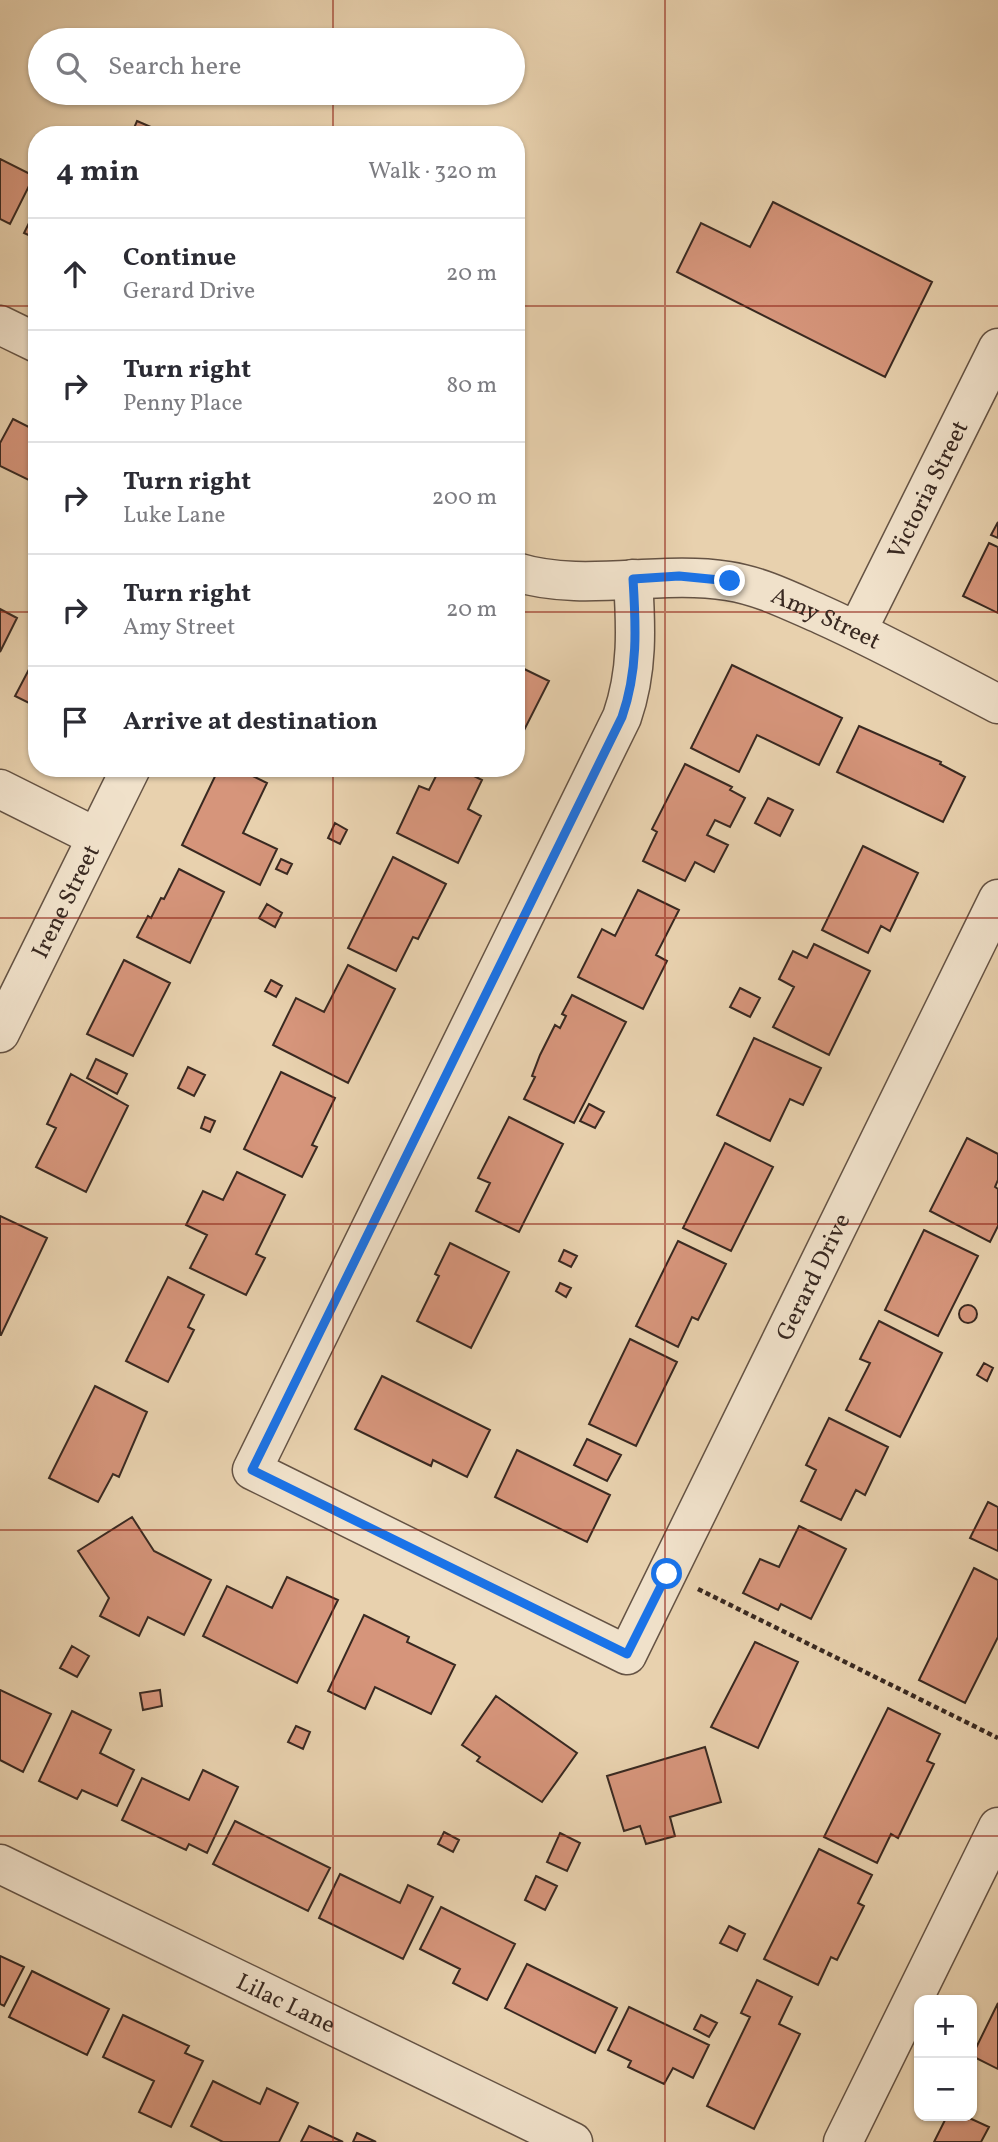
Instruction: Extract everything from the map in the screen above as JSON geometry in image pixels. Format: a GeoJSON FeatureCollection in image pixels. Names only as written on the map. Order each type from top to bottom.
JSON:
{"type":"FeatureCollection","features":[{"type":"Feature","properties":{"kind":"street"},"geometry":{"type":"LineString","coordinates":[[0,325],[28,339]]}},
{"type":"Feature","properties":{"kind":"street","name":"Victoria Street"},"geometry":{"type":"LineString","coordinates":[[857,631],[998,348]]}},
{"type":"Feature","properties":{"kind":"street","name":"Amy Street"},"geometry":{"type":"LineString","coordinates":[[525,573],[579,581],[679,576],[730,581],[773,593],[857,631],[998,704]]}},
{"type":"Feature","properties":{"kind":"street","name":"Gerard Drive"},"geometry":{"type":"LineString","coordinates":[[633,579],[635,660],[631,690],[622,717],[252,1470],[627,1654],[998,899]]}},
{"type":"Feature","properties":{"kind":"street","name":"Irene Street"},"geometry":{"type":"LineString","coordinates":[[0,1033],[126,777]]}},
{"type":"Feature","properties":{"kind":"street"},"geometry":{"type":"LineString","coordinates":[[0,789],[96,837]]}},
{"type":"Feature","properties":{"kind":"street"},"geometry":{"type":"LineString","coordinates":[[843,2142],[998,1826]]}},
{"type":"Feature","properties":{"kind":"street","name":"Lilac Lane"},"geometry":{"type":"LineString","coordinates":[[0,1864],[572,2142]]}},
{"type":"Feature","properties":{"kind":"path"},"geometry":{"type":"LineString","coordinates":[[667,1574],[998,1738]]}},
{"type":"Feature","properties":{"kind":"building"},"geometry":{"type":"Polygon","coordinates":[[[137,121],[149,126],[135,126],[137,121]]]}},
{"type":"Feature","properties":{"kind":"building"},"geometry":{"type":"Polygon","coordinates":[[[0,159],[28,173],[28,188],[10,224],[0,219],[0,159]]]}},
{"type":"Feature","properties":{"kind":"building"},"geometry":{"type":"Polygon","coordinates":[[[773,202],[932,282],[885,377],[677,272],[701,223],[750,247],[773,202]]]}},
{"type":"Feature","properties":{"kind":"building"},"geometry":{"type":"Polygon","coordinates":[[[13,419],[28,426],[28,480],[0,466],[0,443],[13,419]]]}},
{"type":"Feature","properties":{"kind":"building"},"geometry":{"type":"Polygon","coordinates":[[[998,522],[998,538],[991,535],[998,522]]]}},
{"type":"Feature","properties":{"kind":"building"},"geometry":{"type":"Polygon","coordinates":[[[989,543],[998,547],[998,613],[963,596],[989,543]]]}},
{"type":"Feature","properties":{"kind":"building"},"geometry":{"type":"Polygon","coordinates":[[[0,609],[17,618],[0,652],[0,609]]]}},
{"type":"Feature","properties":{"kind":"building"},"geometry":{"type":"Polygon","coordinates":[[[732,665],[842,718],[819,765],[757,735],[739,772],[691,748],[732,665]]]}},
{"type":"Feature","properties":{"kind":"building"},"geometry":{"type":"Polygon","coordinates":[[[525,669],[549,681],[525,728],[525,669]]]}},
{"type":"Feature","properties":{"kind":"building"},"geometry":{"type":"Polygon","coordinates":[[[28,671],[28,702],[15,696],[28,671]]]}},
{"type":"Feature","properties":{"kind":"building"},"geometry":{"type":"Polygon","coordinates":[[[859,726],[941,762],[940,764],[965,777],[943,822],[837,772],[859,726]]]}},
{"type":"Feature","properties":{"kind":"building"},"geometry":{"type":"Polygon","coordinates":[[[685,764],[732,787],[730,790],[745,798],[730,827],[715,820],[707,835],[728,845],[714,872],[695,862],[685,881],[643,861],[657,832],[652,829],[685,764]]]}},
{"type":"Feature","properties":{"kind":"building"},"geometry":{"type":"Polygon","coordinates":[[[215,777],[255,777],[267,783],[243,833],[277,849],[260,885],[182,845],[215,777]]]}},
{"type":"Feature","properties":{"kind":"building"},"geometry":{"type":"Polygon","coordinates":[[[436,777],[476,777],[482,780],[468,809],[481,816],[458,863],[397,833],[419,786],[429,790],[436,777]]]}},
{"type":"Feature","properties":{"kind":"building"},"geometry":{"type":"Polygon","coordinates":[[[768,798],[793,810],[780,836],[755,823],[768,798]]]}},
{"type":"Feature","properties":{"kind":"building"},"geometry":{"type":"Polygon","coordinates":[[[335,823],[347,830],[340,844],[328,838],[335,823]]]}},
{"type":"Feature","properties":{"kind":"building"},"geometry":{"type":"Polygon","coordinates":[[[863,846],[918,873],[890,931],[881,926],[868,953],[822,930],[863,846]]]}},
{"type":"Feature","properties":{"kind":"building"},"geometry":{"type":"Polygon","coordinates":[[[393,857],[446,884],[418,939],[413,937],[396,971],[348,948],[393,857]]]}},
{"type":"Feature","properties":{"kind":"building"},"geometry":{"type":"Polygon","coordinates":[[[281,859],[292,864],[287,874],[276,869],[281,859]]]}},
{"type":"Feature","properties":{"kind":"building"},"geometry":{"type":"Polygon","coordinates":[[[179,869],[224,892],[190,963],[137,937],[148,916],[151,918],[161,898],[164,899],[179,869]]]}},
{"type":"Feature","properties":{"kind":"building"},"geometry":{"type":"Polygon","coordinates":[[[638,890],[679,910],[656,955],[667,961],[643,1009],[578,977],[602,929],[615,936],[638,890]]]}},
{"type":"Feature","properties":{"kind":"building"},"geometry":{"type":"Polygon","coordinates":[[[267,904],[282,913],[275,927],[259,918],[267,904]]]}},
{"type":"Feature","properties":{"kind":"building"},"geometry":{"type":"Polygon","coordinates":[[[814,944],[870,971],[829,1055],[773,1027],[794,987],[779,979],[793,951],[807,958],[814,944]]]}},
{"type":"Feature","properties":{"kind":"building"},"geometry":{"type":"Polygon","coordinates":[[[124,960],[170,983],[133,1056],[87,1034],[124,960]]]}},
{"type":"Feature","properties":{"kind":"building"},"geometry":{"type":"Polygon","coordinates":[[[348,965],[395,989],[348,1083],[273,1045],[296,998],[324,1012],[348,965]]]}},
{"type":"Feature","properties":{"kind":"building"},"geometry":{"type":"Polygon","coordinates":[[[271,980],[282,986],[276,997],[265,991],[271,980]]]}},
{"type":"Feature","properties":{"kind":"building"},"geometry":{"type":"Polygon","coordinates":[[[740,988],[760,998],[750,1017],[730,1007],[740,988]]]}},
{"type":"Feature","properties":{"kind":"building"},"geometry":{"type":"Polygon","coordinates":[[[572,995],[626,1022],[574,1123],[524,1099],[535,1077],[532,1076],[540,1055],[555,1025],[560,1028],[566,1016],[562,1014],[572,995]]]}},
{"type":"Feature","properties":{"kind":"building"},"geometry":{"type":"Polygon","coordinates":[[[754,1038],[821,1068],[803,1105],[790,1099],[770,1141],[717,1115],[754,1038]]]}},
{"type":"Feature","properties":{"kind":"building"},"geometry":{"type":"Polygon","coordinates":[[[96,1059],[127,1074],[117,1094],[87,1078],[96,1059]]]}},
{"type":"Feature","properties":{"kind":"building"},"geometry":{"type":"Polygon","coordinates":[[[188,1067],[205,1075],[194,1096],[178,1088],[188,1067]]]}},
{"type":"Feature","properties":{"kind":"building"},"geometry":{"type":"Polygon","coordinates":[[[281,1072],[335,1098],[312,1145],[317,1147],[302,1177],[244,1149],[281,1072]]]}},
{"type":"Feature","properties":{"kind":"building"},"geometry":{"type":"Polygon","coordinates":[[[71,1074],[128,1106],[86,1192],[36,1167],[56,1128],[47,1124],[71,1074]]]}},
{"type":"Feature","properties":{"kind":"building"},"geometry":{"type":"Polygon","coordinates":[[[589,1104],[604,1112],[595,1128],[580,1121],[589,1104]]]}},
{"type":"Feature","properties":{"kind":"building"},"geometry":{"type":"Polygon","coordinates":[[[205,1117],[215,1121],[210,1132],[201,1128],[205,1117]]]}},
{"type":"Feature","properties":{"kind":"building"},"geometry":{"type":"Polygon","coordinates":[[[509,1117],[563,1144],[519,1232],[476,1211],[490,1183],[478,1178],[509,1117]]]}},
{"type":"Feature","properties":{"kind":"building"},"geometry":{"type":"Polygon","coordinates":[[[967,1138],[998,1154],[998,1180],[995,1187],[998,1189],[998,1226],[990,1242],[930,1211],[967,1138]]]}},
{"type":"Feature","properties":{"kind":"building"},"geometry":{"type":"Polygon","coordinates":[[[725,1143],[773,1167],[731,1251],[683,1228],[725,1143]]]}},
{"type":"Feature","properties":{"kind":"building"},"geometry":{"type":"Polygon","coordinates":[[[237,1172],[285,1195],[256,1254],[265,1258],[246,1295],[190,1268],[207,1235],[186,1225],[203,1191],[223,1200],[237,1172]]]}},
{"type":"Feature","properties":{"kind":"building"},"geometry":{"type":"Polygon","coordinates":[[[0,1216],[47,1238],[1,1335],[0,1335],[0,1216]]]}},
{"type":"Feature","properties":{"kind":"building"},"geometry":{"type":"Polygon","coordinates":[[[924,1230],[978,1256],[938,1336],[885,1310],[924,1230]]]}},
{"type":"Feature","properties":{"kind":"building"},"geometry":{"type":"Polygon","coordinates":[[[678,1241],[726,1264],[698,1320],[692,1317],[678,1347],[636,1326],[678,1241]]]}},
{"type":"Feature","properties":{"kind":"building"},"geometry":{"type":"Polygon","coordinates":[[[450,1243],[509,1272],[471,1348],[417,1321],[439,1276],[435,1274],[450,1243]]]}},
{"type":"Feature","properties":{"kind":"building"},"geometry":{"type":"Polygon","coordinates":[[[564,1250],[577,1256],[571,1267],[559,1261],[564,1250]]]}},
{"type":"Feature","properties":{"kind":"building"},"geometry":{"type":"Polygon","coordinates":[[[168,1277],[204,1295],[188,1327],[194,1330],[168,1382],[126,1361],[168,1277]]]}},
{"type":"Feature","properties":{"kind":"building"},"geometry":{"type":"Polygon","coordinates":[[[560,1283],[571,1288],[566,1297],[556,1291],[560,1283]]]}},
{"type":"Feature","properties":{"kind":"building"},"geometry":{"type":"Polygon","coordinates":[[[968,1305],[974,1308],[977,1314],[974,1320],[968,1323],[962,1320],[959,1314],[962,1308],[968,1305]]]}},
{"type":"Feature","properties":{"kind":"building"},"geometry":{"type":"Polygon","coordinates":[[[879,1321],[942,1353],[900,1437],[846,1410],[870,1363],[860,1359],[879,1321]]]}},
{"type":"Feature","properties":{"kind":"building"},"geometry":{"type":"Polygon","coordinates":[[[630,1339],[677,1362],[636,1446],[589,1424],[630,1339]]]}},
{"type":"Feature","properties":{"kind":"building"},"geometry":{"type":"Polygon","coordinates":[[[984,1363],[993,1368],[987,1381],[977,1375],[984,1363]]]}},
{"type":"Feature","properties":{"kind":"building"},"geometry":{"type":"Polygon","coordinates":[[[382,1376],[490,1430],[467,1477],[433,1460],[431,1466],[355,1429],[382,1376]]]}},
{"type":"Feature","properties":{"kind":"building"},"geometry":{"type":"Polygon","coordinates":[[[95,1386],[147,1412],[119,1477],[113,1474],[98,1502],[49,1478],[95,1386]]]}},
{"type":"Feature","properties":{"kind":"building"},"geometry":{"type":"Polygon","coordinates":[[[829,1418],[888,1447],[865,1495],[856,1490],[841,1520],[801,1501],[816,1470],[806,1465],[829,1418]]]}},
{"type":"Feature","properties":{"kind":"building"},"geometry":{"type":"Polygon","coordinates":[[[587,1439],[621,1455],[607,1481],[574,1465],[587,1439]]]}},
{"type":"Feature","properties":{"kind":"building"},"geometry":{"type":"Polygon","coordinates":[[[517,1450],[610,1495],[587,1542],[495,1497],[517,1450]]]}},
{"type":"Feature","properties":{"kind":"building"},"geometry":{"type":"Polygon","coordinates":[[[988,1502],[998,1507],[998,1551],[970,1538],[988,1502]]]}},
{"type":"Feature","properties":{"kind":"building"},"geometry":{"type":"Polygon","coordinates":[[[132,1517],[154,1551],[211,1580],[184,1635],[148,1617],[139,1636],[100,1616],[109,1598],[78,1551],[132,1517]]]}},
{"type":"Feature","properties":{"kind":"building"},"geometry":{"type":"Polygon","coordinates":[[[799,1526],[846,1549],[811,1619],[781,1604],[778,1610],[743,1593],[760,1559],[779,1567],[799,1526]]]}},
{"type":"Feature","properties":{"kind":"building"},"geometry":{"type":"Polygon","coordinates":[[[974,1568],[998,1580],[998,1637],[965,1703],[919,1680],[974,1568]]]}},
{"type":"Feature","properties":{"kind":"building"},"geometry":{"type":"Polygon","coordinates":[[[287,1577],[338,1600],[297,1683],[203,1636],[227,1586],[272,1608],[287,1577]]]}},
{"type":"Feature","properties":{"kind":"building"},"geometry":{"type":"Polygon","coordinates":[[[364,1615],[409,1637],[407,1642],[455,1665],[431,1714],[375,1687],[365,1709],[328,1691],[364,1615]]]}},
{"type":"Feature","properties":{"kind":"building"},"geometry":{"type":"Polygon","coordinates":[[[755,1642],[798,1662],[758,1748],[711,1727],[755,1642]]]}},
{"type":"Feature","properties":{"kind":"building"},"geometry":{"type":"Polygon","coordinates":[[[72,1646],[89,1656],[77,1677],[60,1668],[72,1646]]]}},
{"type":"Feature","properties":{"kind":"building"},"geometry":{"type":"Polygon","coordinates":[[[0,1690],[51,1714],[23,1772],[0,1760],[0,1690]]]}},
{"type":"Feature","properties":{"kind":"building"},"geometry":{"type":"Polygon","coordinates":[[[160,1690],[162,1706],[143,1710],[140,1693],[160,1690]]]}},
{"type":"Feature","properties":{"kind":"building"},"geometry":{"type":"Polygon","coordinates":[[[496,1696],[577,1753],[542,1802],[477,1761],[480,1757],[462,1745],[496,1696]]]}},
{"type":"Feature","properties":{"kind":"building"},"geometry":{"type":"Polygon","coordinates":[[[888,1708],[940,1734],[927,1761],[934,1764],[898,1838],[891,1834],[877,1863],[824,1837],[888,1708]]]}},
{"type":"Feature","properties":{"kind":"building"},"geometry":{"type":"Polygon","coordinates":[[[72,1711],[111,1730],[100,1753],[134,1770],[117,1806],[82,1790],[77,1799],[39,1781],[72,1711]]]}},
{"type":"Feature","properties":{"kind":"building"},"geometry":{"type":"Polygon","coordinates":[[[296,1726],[310,1732],[303,1749],[288,1742],[296,1726]]]}},
{"type":"Feature","properties":{"kind":"building"},"geometry":{"type":"Polygon","coordinates":[[[705,1747],[721,1802],[670,1817],[675,1836],[646,1844],[640,1826],[624,1831],[607,1776],[705,1747]]]}},
{"type":"Feature","properties":{"kind":"building"},"geometry":{"type":"Polygon","coordinates":[[[203,1770],[238,1787],[207,1853],[189,1844],[186,1850],[122,1820],[142,1778],[189,1800],[203,1770]]]}},
{"type":"Feature","properties":{"kind":"building"},"geometry":{"type":"Polygon","coordinates":[[[235,1821],[330,1868],[308,1911],[213,1864],[235,1821]]]}},
{"type":"Feature","properties":{"kind":"building"},"geometry":{"type":"Polygon","coordinates":[[[444,1832],[459,1840],[453,1852],[438,1844],[444,1832]]]}},
{"type":"Feature","properties":{"kind":"building"},"geometry":{"type":"Polygon","coordinates":[[[560,1833],[580,1843],[567,1871],[547,1862],[560,1833]]]}},
{"type":"Feature","properties":{"kind":"building"},"geometry":{"type":"Polygon","coordinates":[[[819,1849],[872,1875],[858,1903],[864,1906],[837,1960],[831,1957],[818,1985],[764,1959],[819,1849]]]}},
{"type":"Feature","properties":{"kind":"building"},"geometry":{"type":"Polygon","coordinates":[[[340,1874],[400,1903],[408,1885],[433,1897],[403,1959],[319,1918],[340,1874]]]}},
{"type":"Feature","properties":{"kind":"building"},"geometry":{"type":"Polygon","coordinates":[[[536,1876],[557,1886],[545,1910],[525,1900],[536,1876]]]}},
{"type":"Feature","properties":{"kind":"building"},"geometry":{"type":"Polygon","coordinates":[[[441,1907],[515,1944],[487,2000],[453,1983],[460,1969],[420,1949],[441,1907]]]}},
{"type":"Feature","properties":{"kind":"building"},"geometry":{"type":"Polygon","coordinates":[[[729,1926],[745,1934],[737,1951],[720,1943],[729,1926]]]}},
{"type":"Feature","properties":{"kind":"building"},"geometry":{"type":"Polygon","coordinates":[[[0,1956],[24,1967],[4,2006],[0,2004],[0,1956]]]}},
{"type":"Feature","properties":{"kind":"building"},"geometry":{"type":"Polygon","coordinates":[[[527,1964],[617,2008],[595,2053],[505,2008],[527,1964]]]}},
{"type":"Feature","properties":{"kind":"building"},"geometry":{"type":"Polygon","coordinates":[[[32,1971],[109,2009],[87,2055],[9,2017],[32,1971]]]}},
{"type":"Feature","properties":{"kind":"building"},"geometry":{"type":"Polygon","coordinates":[[[757,1980],[792,1997],[779,2024],[800,2034],[754,2129],[707,2106],[750,2017],[741,2013],[757,1980]]]}},
{"type":"Feature","properties":{"kind":"building"},"geometry":{"type":"Polygon","coordinates":[[[998,2003],[998,2069],[977,2058],[977,2046],[998,2003]]]}},
{"type":"Feature","properties":{"kind":"building"},"geometry":{"type":"Polygon","coordinates":[[[629,2007],[709,2045],[693,2078],[673,2068],[664,2084],[628,2067],[631,2061],[608,2050],[629,2007]]]}},
{"type":"Feature","properties":{"kind":"building"},"geometry":{"type":"Polygon","coordinates":[[[123,2015],[189,2046],[185,2053],[203,2061],[171,2127],[139,2112],[154,2081],[103,2057],[123,2015]]]}},
{"type":"Feature","properties":{"kind":"building"},"geometry":{"type":"Polygon","coordinates":[[[701,2015],[717,2023],[709,2037],[694,2029],[701,2015]]]}},
{"type":"Feature","properties":{"kind":"building"},"geometry":{"type":"Polygon","coordinates":[[[213,2081],[260,2104],[267,2088],[298,2103],[279,2142],[223,2142],[191,2126],[213,2081]]]}},
{"type":"Feature","properties":{"kind":"building"},"geometry":{"type":"Polygon","coordinates":[[[944,2121],[976,2121],[989,2127],[981,2142],[934,2142],[944,2121]]]}},
{"type":"Feature","properties":{"kind":"building"},"geometry":{"type":"Polygon","coordinates":[[[309,2126],[343,2142],[301,2142],[309,2126]]]}},
{"type":"Feature","properties":{"kind":"building"},"geometry":{"type":"Polygon","coordinates":[[[357,2133],[376,2142],[353,2142],[357,2133]]]}},
{"type":"Feature","properties":{"kind":"route"},"geometry":{"type":"LineString","coordinates":[[667,1574],[627,1654],[252,1470],[622,717],[631,690],[635,660],[633,579],[679,576],[730,581]]}}]}
